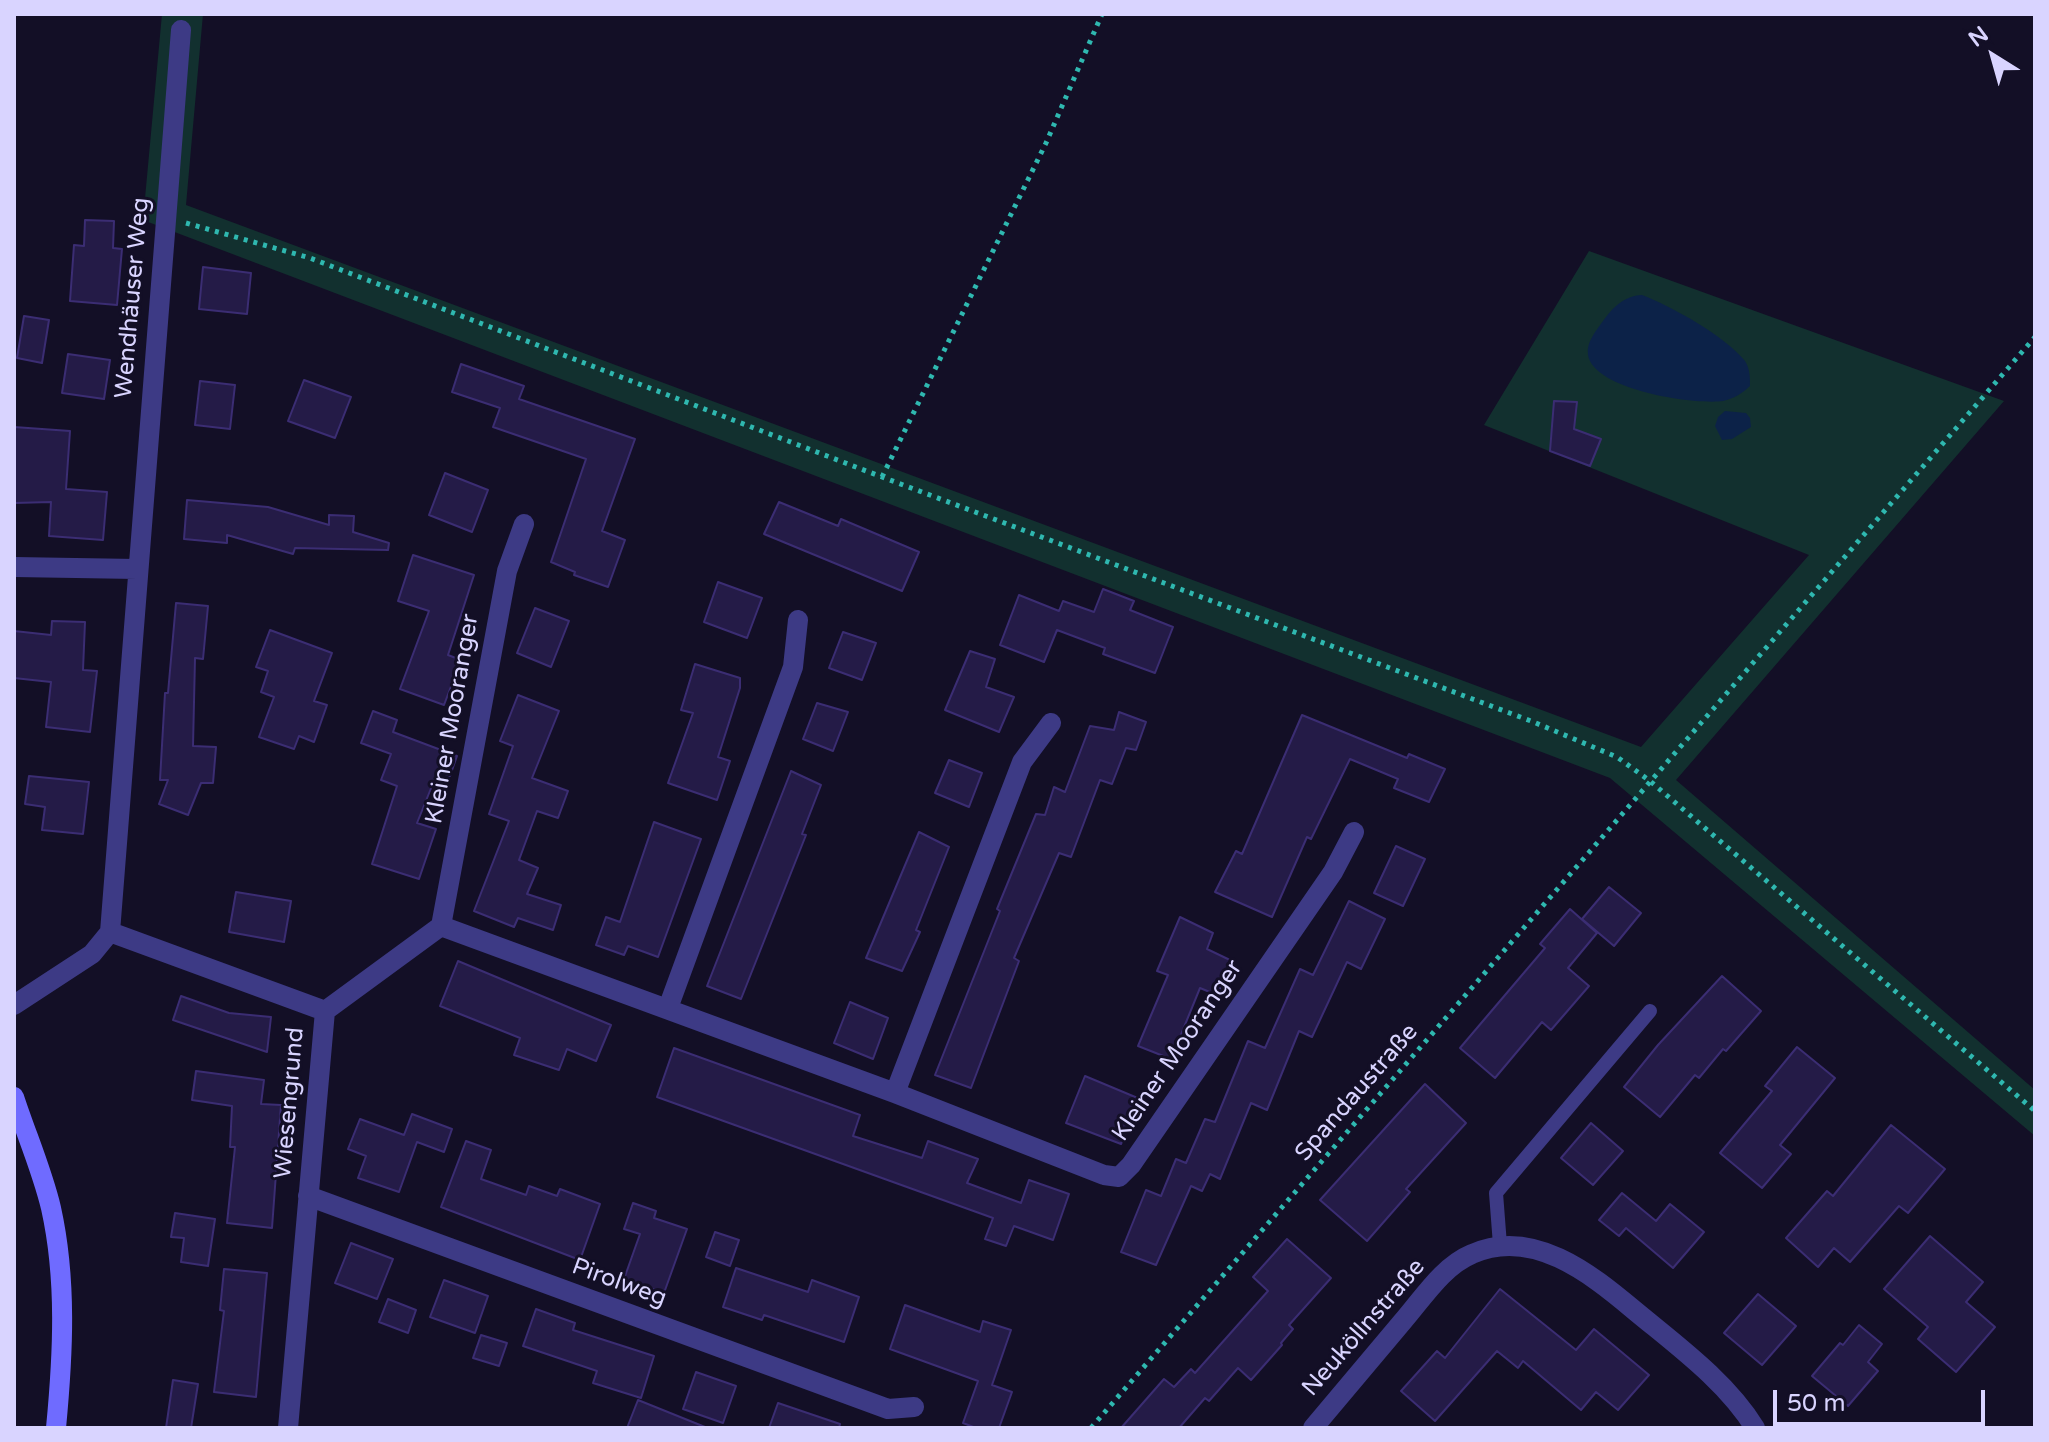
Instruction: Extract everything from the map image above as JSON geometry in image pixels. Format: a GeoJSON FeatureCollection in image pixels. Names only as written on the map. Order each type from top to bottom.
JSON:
{"type":"FeatureCollection","features":[{"type":"Feature","properties":{"kind":"street","name":"Wendhäuser Weg"},"geometry":{"type":"LineString","coordinates":[[110,932],[181,30]]}},
{"type":"Feature","properties":{"kind":"street","name":"Kleiner Mooranger"},"geometry":{"type":"LineString","coordinates":[[524,524],[507,571],[441,926],[895,1093],[1104,1175],[1119,1177],[1131,1165],[1333,872],[1354,832]]}},
{"type":"Feature","properties":{"kind":"street"},"geometry":{"type":"LineString","coordinates":[[14,567],[137,569]]}},
{"type":"Feature","properties":{"kind":"street"},"geometry":{"type":"LineString","coordinates":[[668,1008],[793,667],[798,620]]}},
{"type":"Feature","properties":{"kind":"street"},"geometry":{"type":"LineString","coordinates":[[895,1093],[1022,762],[1051,723]]}},
{"type":"Feature","properties":{"kind":"street"},"geometry":{"type":"LineString","coordinates":[[325,1011],[441,926]]}},
{"type":"Feature","properties":{"kind":"street"},"geometry":{"type":"LineString","coordinates":[[14,1005],[92,954],[110,932]]}},
{"type":"Feature","properties":{"kind":"street","name":"Wiesengrund"},"geometry":{"type":"LineString","coordinates":[[110,932],[325,1011],[288,1428]]}},
{"type":"Feature","properties":{"kind":"street"},"geometry":{"type":"LineString","coordinates":[[14,1097],[46,1193],[58,1245],[63,1327],[56,1428]]}},
{"type":"Feature","properties":{"kind":"street","name":"Pirolweg"},"geometry":{"type":"LineString","coordinates":[[308,1196],[888,1409],[914,1407]]}},
{"type":"Feature","properties":{"kind":"street"},"geometry":{"type":"LineString","coordinates":[[1500,1245],[1533,1247],[1600,1281],[1734,1399],[1755,1428]]}},
{"type":"Feature","properties":{"kind":"street","name":"Neuköllnstraße"},"geometry":{"type":"LineString","coordinates":[[1313,1428],[1441,1276],[1470,1254],[1500,1245]]}},
{"type":"Feature","properties":{"kind":"lane"},"geometry":{"type":"LineString","coordinates":[[1500,1245],[1496,1193],[1650,1011]]}},
{"type":"Feature","properties":{"kind":"path"},"geometry":{"type":"LineString","coordinates":[[882,477],[1046,143],[1102,14]]}},
{"type":"Feature","properties":{"kind":"path"},"geometry":{"type":"LineString","coordinates":[[166,217],[310,258],[1531,721],[1617,757],[1650,781],[2035,1111]]}},
{"type":"Feature","properties":{"kind":"path","name":"Spandaustraße"},"geometry":{"type":"LineString","coordinates":[[1091,1428],[2035,337]]}},
{"type":"Feature","properties":{"kind":"green space"},"geometry":{"type":"Polygon","coordinates":[[[162,14],[203,14],[186,205],[1641,747],[1809,555],[1484,425],[1589,251],[2004,401],[1676,780],[2035,1090],[2035,1136],[1610,778],[143,220],[162,14]]]}},
{"type":"Feature","properties":{"kind":"water"},"geometry":{"type":"Polygon","coordinates":[[[1642,295],[1682,314],[1736,351],[1749,370],[1750,386],[1723,401],[1691,400],[1647,393],[1626,386],[1594,367],[1588,350],[1595,333],[1620,303],[1642,295]]]}},
{"type":"Feature","properties":{"kind":"water"},"geometry":{"type":"Polygon","coordinates":[[[1725,411],[1746,413],[1751,427],[1732,439],[1722,440],[1715,426],[1718,417],[1725,411]]]}},
{"type":"Feature","properties":{"kind":"building"},"geometry":{"type":"Polygon","coordinates":[[[85,220],[114,221],[113,248],[122,249],[117,305],[70,301],[74,245],[84,246],[85,220]]]}},
{"type":"Feature","properties":{"kind":"building"},"geometry":{"type":"Polygon","coordinates":[[[203,267],[251,273],[247,314],[199,309],[203,267]]]}},
{"type":"Feature","properties":{"kind":"building"},"geometry":{"type":"Polygon","coordinates":[[[24,316],[49,320],[42,363],[17,358],[24,316]]]}},
{"type":"Feature","properties":{"kind":"building"},"geometry":{"type":"Polygon","coordinates":[[[68,354],[110,360],[104,399],[62,393],[68,354]]]}},
{"type":"Feature","properties":{"kind":"building"},"geometry":{"type":"Polygon","coordinates":[[[461,364],[524,386],[519,399],[635,439],[602,531],[625,540],[608,587],[574,575],[575,572],[551,562],[586,459],[493,427],[500,408],[452,392],[461,364]]]}},
{"type":"Feature","properties":{"kind":"building"},"geometry":{"type":"Polygon","coordinates":[[[304,380],[351,397],[335,438],[288,421],[304,380]]]}},
{"type":"Feature","properties":{"kind":"building"},"geometry":{"type":"Polygon","coordinates":[[[200,381],[235,385],[230,429],[195,425],[200,381]]]}},
{"type":"Feature","properties":{"kind":"building"},"geometry":{"type":"Polygon","coordinates":[[[1554,401],[1577,402],[1574,429],[1601,439],[1590,466],[1550,451],[1554,401]]]}},
{"type":"Feature","properties":{"kind":"building"},"geometry":{"type":"Polygon","coordinates":[[[14,427],[70,431],[66,489],[107,492],[103,540],[49,536],[51,502],[14,503],[14,427]]]}},
{"type":"Feature","properties":{"kind":"building"},"geometry":{"type":"Polygon","coordinates":[[[445,473],[488,490],[472,532],[429,515],[445,473]]]}},
{"type":"Feature","properties":{"kind":"building"},"geometry":{"type":"Polygon","coordinates":[[[187,500],[268,507],[329,525],[329,515],[354,516],[353,532],[389,543],[388,550],[295,548],[293,554],[227,535],[227,543],[184,539],[187,500]]]}},
{"type":"Feature","properties":{"kind":"building"},"geometry":{"type":"Polygon","coordinates":[[[779,502],[838,526],[841,519],[919,552],[902,591],[764,534],[779,502]]]}},
{"type":"Feature","properties":{"kind":"building"},"geometry":{"type":"Polygon","coordinates":[[[413,555],[474,575],[448,655],[461,660],[444,705],[400,689],[429,611],[398,601],[413,555]]]}},
{"type":"Feature","properties":{"kind":"building"},"geometry":{"type":"Polygon","coordinates":[[[718,582],[762,598],[747,638],[704,622],[718,582]]]}},
{"type":"Feature","properties":{"kind":"building"},"geometry":{"type":"Polygon","coordinates":[[[1103,589],[1134,601],[1130,610],[1173,627],[1155,673],[1103,654],[1105,648],[1057,630],[1044,662],[1000,645],[1019,595],[1059,611],[1063,601],[1094,612],[1103,589]]]}},
{"type":"Feature","properties":{"kind":"building"},"geometry":{"type":"Polygon","coordinates":[[[176,603],[208,606],[203,659],[195,658],[193,746],[216,747],[213,783],[201,783],[188,815],[159,804],[168,780],[160,780],[165,693],[168,693],[176,603]]]}},
{"type":"Feature","properties":{"kind":"building"},"geometry":{"type":"Polygon","coordinates":[[[535,608],[569,621],[551,667],[517,653],[535,608]]]}},
{"type":"Feature","properties":{"kind":"building"},"geometry":{"type":"Polygon","coordinates":[[[52,621],[85,622],[83,670],[97,671],[90,732],[46,727],[51,682],[14,678],[14,631],[51,635],[52,621]]]}},
{"type":"Feature","properties":{"kind":"building"},"geometry":{"type":"Polygon","coordinates":[[[270,630],[332,653],[314,701],[327,705],[314,742],[299,736],[294,749],[259,737],[274,697],[261,692],[268,671],[256,667],[270,630]]]}},
{"type":"Feature","properties":{"kind":"building"},"geometry":{"type":"Polygon","coordinates":[[[843,632],[876,643],[862,680],[829,668],[843,632]]]}},
{"type":"Feature","properties":{"kind":"building"},"geometry":{"type":"Polygon","coordinates":[[[970,651],[995,659],[986,687],[1014,697],[999,732],[945,710],[970,651]]]}},
{"type":"Feature","properties":{"kind":"building"},"geometry":{"type":"Polygon","coordinates":[[[695,664],[740,678],[740,688],[718,757],[730,761],[717,800],[668,783],[693,713],[681,710],[695,664]]]}},
{"type":"Feature","properties":{"kind":"building"},"geometry":{"type":"Polygon","coordinates":[[[518,695],[559,711],[532,778],[568,791],[558,818],[537,811],[519,860],[538,868],[527,894],[561,905],[553,930],[518,918],[514,927],[474,911],[509,821],[489,814],[513,746],[500,741],[518,695]]]}},
{"type":"Feature","properties":{"kind":"building"},"geometry":{"type":"Polygon","coordinates":[[[817,703],[848,712],[833,751],[803,739],[817,703]]]}},
{"type":"Feature","properties":{"kind":"building"},"geometry":{"type":"Polygon","coordinates":[[[373,711],[397,720],[393,732],[457,756],[450,776],[438,771],[417,823],[436,829],[419,879],[372,864],[397,786],[381,780],[391,754],[361,743],[373,711]]]}},
{"type":"Feature","properties":{"kind":"building"},"geometry":{"type":"Polygon","coordinates":[[[1119,712],[1146,722],[1136,750],[1126,748],[1112,784],[1100,780],[1071,857],[1059,853],[1014,958],[1019,961],[971,1088],[935,1075],[1036,814],[1045,815],[1054,787],[1065,792],[1090,726],[1114,730],[1119,712]]]}},
{"type":"Feature","properties":{"kind":"building"},"geometry":{"type":"Polygon","coordinates":[[[1302,715],[1407,758],[1409,754],[1445,769],[1429,802],[1394,788],[1398,779],[1350,759],[1311,839],[1307,837],[1272,917],[1215,892],[1236,851],[1242,854],[1302,715]]]}},
{"type":"Feature","properties":{"kind":"building"},"geometry":{"type":"Polygon","coordinates":[[[949,760],[982,773],[969,807],[935,793],[949,760]]]}},
{"type":"Feature","properties":{"kind":"building"},"geometry":{"type":"Polygon","coordinates":[[[791,771],[821,785],[802,834],[806,835],[741,999],[707,986],[791,771]]]}},
{"type":"Feature","properties":{"kind":"building"},"geometry":{"type":"Polygon","coordinates":[[[29,776],[89,782],[83,834],[42,830],[45,807],[25,804],[29,776]]]}},
{"type":"Feature","properties":{"kind":"building"},"geometry":{"type":"Polygon","coordinates":[[[654,822],[701,839],[658,957],[628,946],[624,955],[596,945],[606,917],[620,922],[654,822]]]}},
{"type":"Feature","properties":{"kind":"building"},"geometry":{"type":"Polygon","coordinates":[[[919,832],[949,847],[916,930],[920,932],[902,971],[866,958],[919,832]]]}},
{"type":"Feature","properties":{"kind":"building"},"geometry":{"type":"Polygon","coordinates":[[[1396,846],[1425,859],[1403,906],[1374,893],[1396,846]]]}},
{"type":"Feature","properties":{"kind":"building"},"geometry":{"type":"Polygon","coordinates":[[[1609,887],[1641,913],[1614,946],[1582,919],[1609,887]]]}},
{"type":"Feature","properties":{"kind":"building"},"geometry":{"type":"Polygon","coordinates":[[[236,892],[291,901],[284,942],[229,932],[236,892]]]}},
{"type":"Feature","properties":{"kind":"building"},"geometry":{"type":"Polygon","coordinates":[[[1349,901],[1385,919],[1361,969],[1347,962],[1312,1037],[1299,1031],[1267,1110],[1251,1103],[1220,1179],[1210,1174],[1202,1191],[1191,1186],[1156,1265],[1121,1252],[1146,1190],[1161,1196],[1176,1159],[1186,1163],[1205,1119],[1215,1122],[1248,1041],[1265,1048],[1300,969],[1313,975],[1349,901]]]}},
{"type":"Feature","properties":{"kind":"building"},"geometry":{"type":"Polygon","coordinates":[[[1570,909],[1597,933],[1568,968],[1589,986],[1551,1030],[1542,1022],[1495,1078],[1460,1048],[1545,948],[1540,944],[1570,909]]]}},
{"type":"Feature","properties":{"kind":"building"},"geometry":{"type":"Polygon","coordinates":[[[1180,917],[1213,933],[1207,949],[1232,961],[1217,995],[1200,988],[1171,1059],[1138,1046],[1168,975],[1157,971],[1180,917]]]}},
{"type":"Feature","properties":{"kind":"building"},"geometry":{"type":"Polygon","coordinates":[[[458,961],[611,1025],[596,1061],[567,1049],[559,1070],[514,1055],[520,1038],[440,1006],[458,961]]]}},
{"type":"Feature","properties":{"kind":"building"},"geometry":{"type":"Polygon","coordinates":[[[1722,976],[1761,1011],[1699,1078],[1695,1075],[1660,1117],[1624,1087],[1722,976]]]}},
{"type":"Feature","properties":{"kind":"building"},"geometry":{"type":"Polygon","coordinates":[[[181,996],[229,1013],[271,1017],[267,1052],[173,1020],[181,996]]]}},
{"type":"Feature","properties":{"kind":"building"},"geometry":{"type":"Polygon","coordinates":[[[850,1002],[888,1018],[873,1059],[834,1043],[850,1002]]]}},
{"type":"Feature","properties":{"kind":"building"},"geometry":{"type":"Polygon","coordinates":[[[1797,1047],[1835,1078],[1780,1145],[1791,1154],[1762,1188],[1720,1153],[1772,1091],[1765,1086],[1797,1047]]]}},
{"type":"Feature","properties":{"kind":"building"},"geometry":{"type":"Polygon","coordinates":[[[674,1048],[860,1115],[853,1136],[922,1158],[928,1141],[978,1159],[967,1183],[1021,1203],[1029,1180],[1069,1194],[1053,1240],[1014,1226],[1006,1246],[985,1239],[993,1218],[657,1097],[674,1048]]]}},
{"type":"Feature","properties":{"kind":"building"},"geometry":{"type":"Polygon","coordinates":[[[196,1071],[264,1080],[261,1104],[281,1105],[272,1228],[227,1223],[235,1147],[230,1147],[232,1106],[192,1100],[196,1071]]]}},
{"type":"Feature","properties":{"kind":"building"},"geometry":{"type":"Polygon","coordinates":[[[1085,1076],[1140,1099],[1121,1144],[1066,1123],[1085,1076]]]}},
{"type":"Feature","properties":{"kind":"building"},"geometry":{"type":"Polygon","coordinates":[[[1425,1084],[1466,1123],[1406,1189],[1410,1192],[1367,1241],[1320,1200],[1425,1084]]]}},
{"type":"Feature","properties":{"kind":"building"},"geometry":{"type":"Polygon","coordinates":[[[412,1114],[452,1129],[444,1152],[417,1142],[399,1192],[358,1178],[366,1156],[348,1149],[360,1119],[404,1135],[412,1114]]]}},
{"type":"Feature","properties":{"kind":"building"},"geometry":{"type":"Polygon","coordinates":[[[1591,1123],[1623,1151],[1593,1185],[1561,1158],[1591,1123]]]}},
{"type":"Feature","properties":{"kind":"building"},"geometry":{"type":"Polygon","coordinates":[[[1891,1125],[1945,1169],[1908,1213],[1899,1206],[1850,1262],[1834,1248],[1818,1267],[1786,1238],[1827,1191],[1833,1196],[1891,1125]]]}},
{"type":"Feature","properties":{"kind":"building"},"geometry":{"type":"Polygon","coordinates":[[[466,1141],[491,1150],[481,1179],[526,1195],[529,1186],[557,1196],[560,1189],[600,1204],[580,1260],[441,1207],[466,1141]]]}},
{"type":"Feature","properties":{"kind":"building"},"geometry":{"type":"Polygon","coordinates":[[[1622,1193],[1656,1221],[1670,1204],[1704,1232],[1673,1268],[1626,1228],[1619,1236],[1599,1220],[1622,1193]]]}},
{"type":"Feature","properties":{"kind":"building"},"geometry":{"type":"Polygon","coordinates":[[[633,1203],[656,1211],[654,1218],[687,1229],[664,1293],[624,1279],[640,1234],[624,1229],[633,1203]]]}},
{"type":"Feature","properties":{"kind":"building"},"geometry":{"type":"Polygon","coordinates":[[[175,1213],[215,1219],[208,1266],[181,1262],[184,1238],[171,1237],[175,1213]]]}},
{"type":"Feature","properties":{"kind":"building"},"geometry":{"type":"Polygon","coordinates":[[[715,1232],[739,1240],[730,1266],[706,1257],[715,1232]]]}},
{"type":"Feature","properties":{"kind":"building"},"geometry":{"type":"Polygon","coordinates":[[[1930,1236],[1983,1282],[1966,1302],[1995,1327],[1956,1372],[1918,1339],[1928,1327],[1884,1289],[1930,1236]]]}},
{"type":"Feature","properties":{"kind":"building"},"geometry":{"type":"Polygon","coordinates":[[[1287,1239],[1331,1278],[1289,1325],[1293,1329],[1282,1345],[1251,1380],[1238,1368],[1209,1401],[1205,1398],[1179,1428],[1121,1428],[1164,1379],[1174,1387],[1191,1369],[1195,1373],[1268,1291],[1253,1277],[1287,1239]]]}},
{"type":"Feature","properties":{"kind":"building"},"geometry":{"type":"Polygon","coordinates":[[[351,1243],[393,1259],[377,1299],[335,1283],[351,1243]]]}},
{"type":"Feature","properties":{"kind":"building"},"geometry":{"type":"Polygon","coordinates":[[[736,1268],[808,1292],[812,1280],[859,1297],[844,1342],[764,1315],[762,1320],[723,1307],[736,1268]]]}},
{"type":"Feature","properties":{"kind":"building"},"geometry":{"type":"Polygon","coordinates":[[[224,1269],[267,1273],[256,1397],[214,1392],[224,1311],[220,1310],[224,1269]]]}},
{"type":"Feature","properties":{"kind":"building"},"geometry":{"type":"Polygon","coordinates":[[[444,1280],[488,1296],[475,1333],[430,1317],[444,1280]]]}},
{"type":"Feature","properties":{"kind":"building"},"geometry":{"type":"Polygon","coordinates":[[[1500,1289],[1576,1350],[1594,1329],[1649,1375],[1618,1410],[1596,1392],[1581,1410],[1523,1361],[1518,1368],[1497,1351],[1435,1421],[1401,1391],[1437,1351],[1445,1358],[1500,1289]]]}},
{"type":"Feature","properties":{"kind":"building"},"geometry":{"type":"Polygon","coordinates":[[[1758,1294],[1796,1326],[1762,1365],[1724,1333],[1758,1294]]]}},
{"type":"Feature","properties":{"kind":"building"},"geometry":{"type":"Polygon","coordinates":[[[388,1299],[416,1310],[408,1333],[379,1322],[388,1299]]]}},
{"type":"Feature","properties":{"kind":"building"},"geometry":{"type":"Polygon","coordinates":[[[905,1305],[980,1332],[983,1321],[1011,1330],[992,1385],[1012,1392],[999,1428],[976,1428],[963,1423],[978,1381],[890,1349],[905,1305]]]}},
{"type":"Feature","properties":{"kind":"building"},"geometry":{"type":"Polygon","coordinates":[[[536,1309],[575,1323],[573,1330],[654,1356],[641,1398],[593,1383],[597,1371],[523,1346],[536,1309]]]}},
{"type":"Feature","properties":{"kind":"building"},"geometry":{"type":"Polygon","coordinates":[[[1859,1325],[1882,1344],[1868,1362],[1878,1371],[1848,1406],[1812,1376],[1859,1325]]]}},
{"type":"Feature","properties":{"kind":"building"},"geometry":{"type":"Polygon","coordinates":[[[481,1335],[507,1343],[499,1366],[473,1358],[481,1335]]]}},
{"type":"Feature","properties":{"kind":"building"},"geometry":{"type":"Polygon","coordinates":[[[696,1372],[736,1386],[723,1423],[683,1409],[696,1372]]]}},
{"type":"Feature","properties":{"kind":"building"},"geometry":{"type":"Polygon","coordinates":[[[173,1380],[198,1384],[191,1428],[166,1428],[173,1380]]]}},
{"type":"Feature","properties":{"kind":"building"},"geometry":{"type":"Polygon","coordinates":[[[638,1400],[705,1427],[627,1428],[638,1400]]]}},
{"type":"Feature","properties":{"kind":"building"},"geometry":{"type":"Polygon","coordinates":[[[778,1403],[840,1424],[839,1428],[769,1428],[778,1403]]]}}]}
